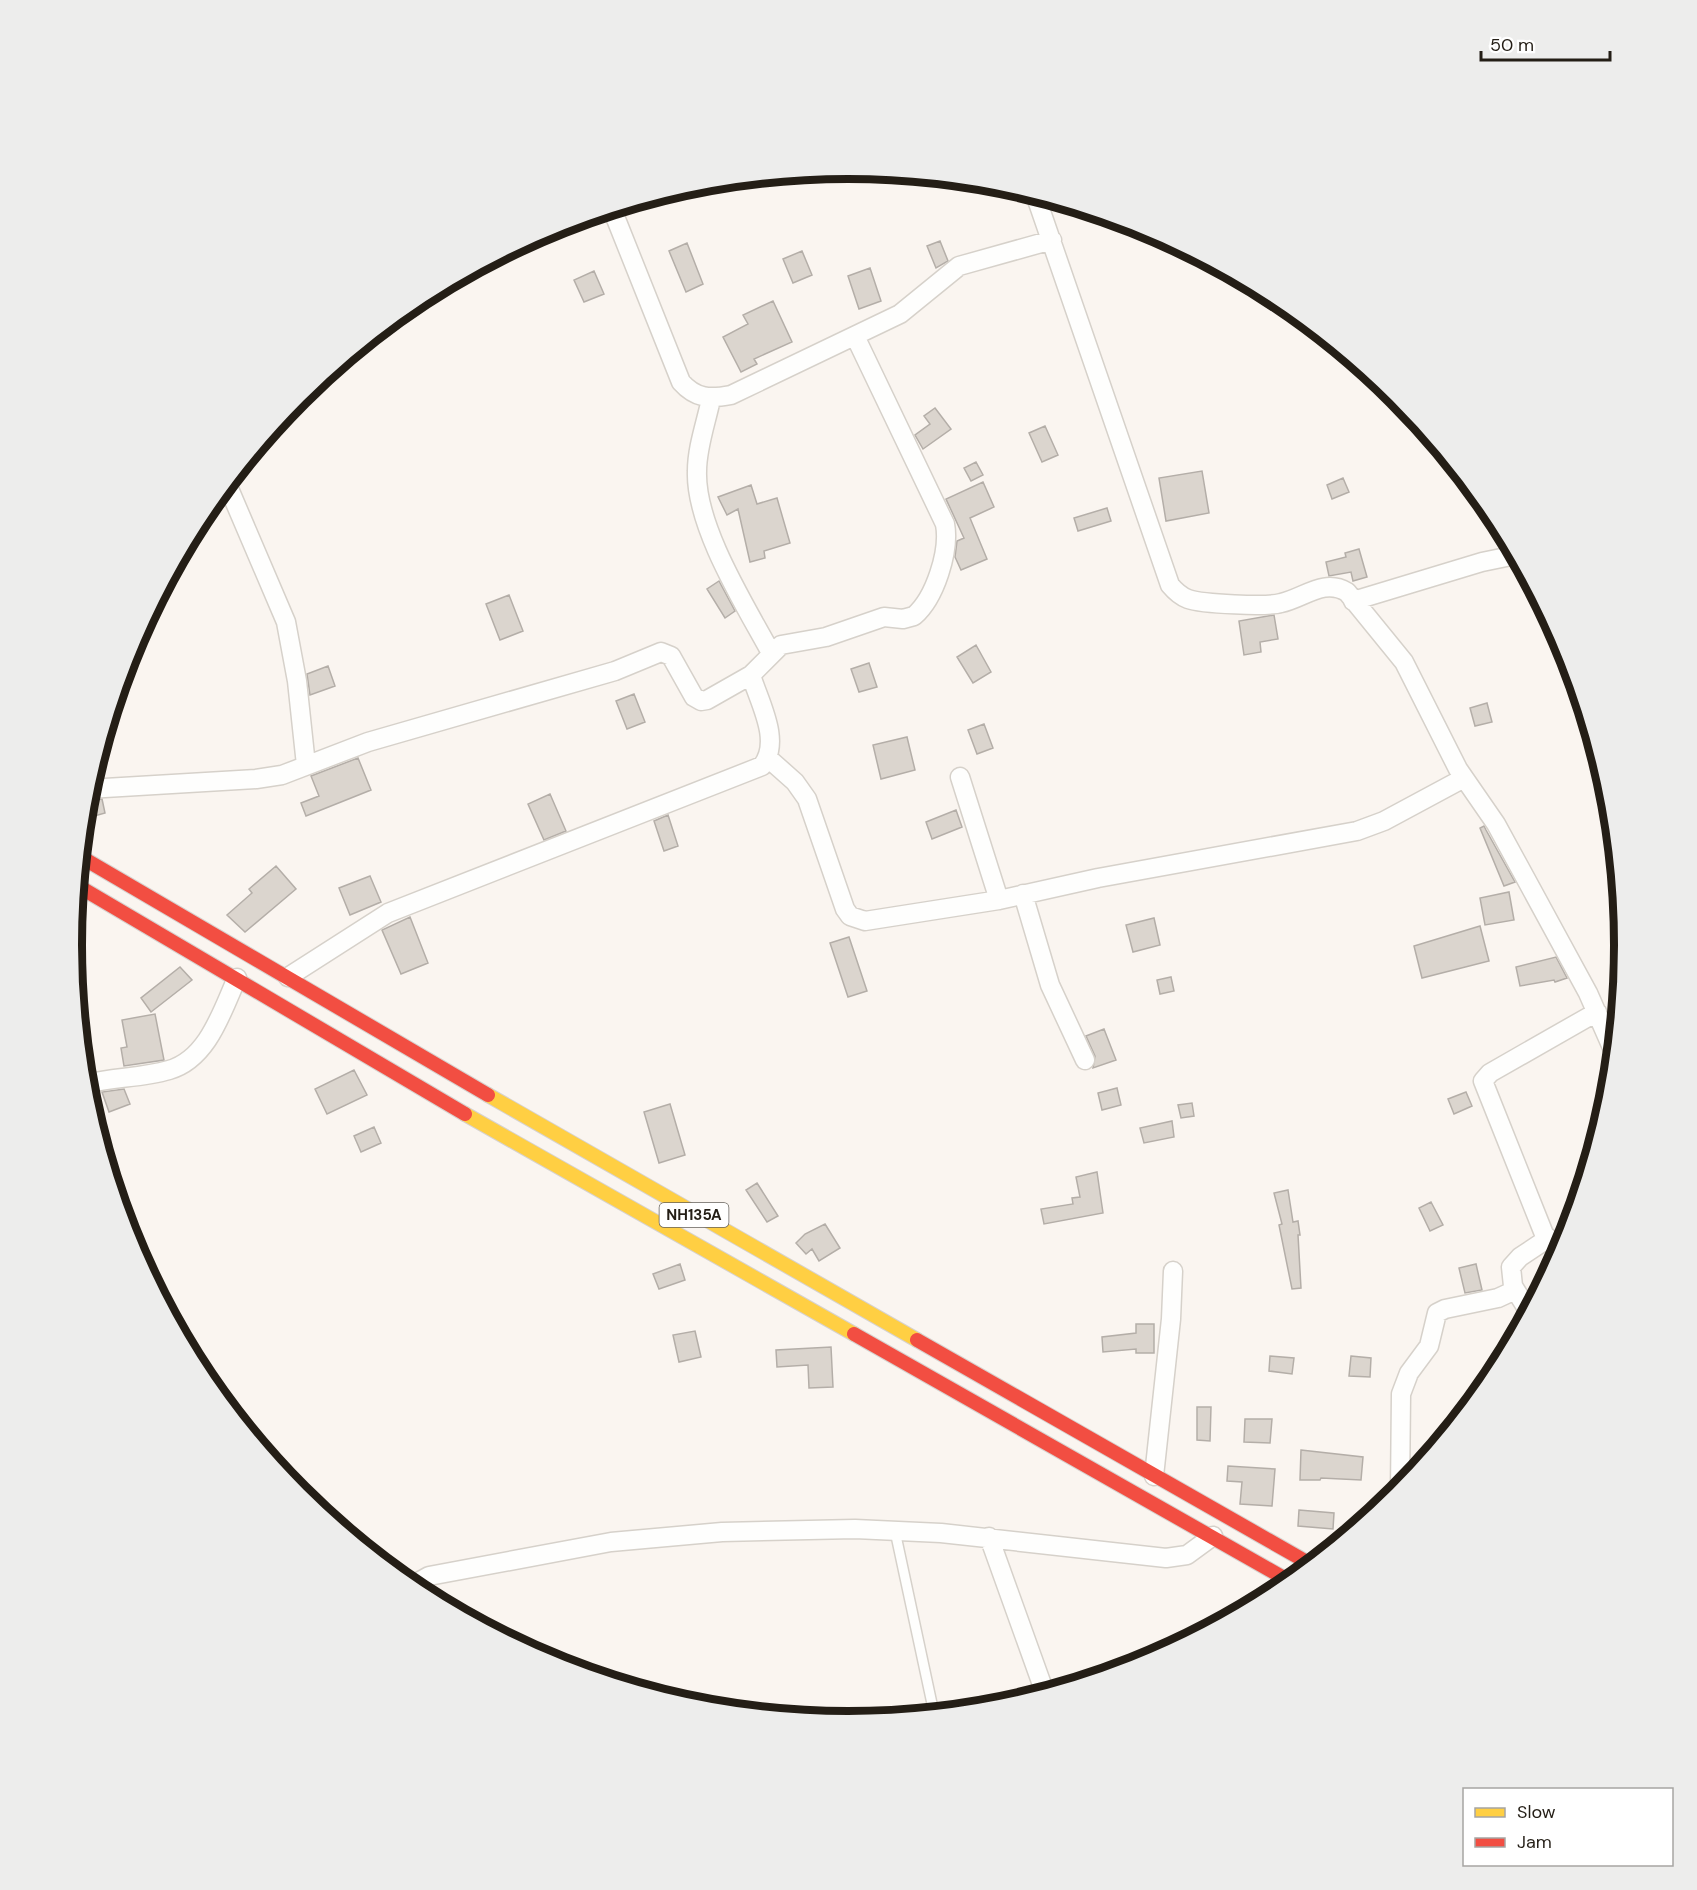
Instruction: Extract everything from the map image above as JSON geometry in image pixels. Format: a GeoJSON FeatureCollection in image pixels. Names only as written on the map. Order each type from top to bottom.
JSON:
{"type":"FeatureCollection","features":[{"type":"Feature","properties":{"kind":"highway","name":"NH135A"},"geometry":{"type":"LineString","coordinates":[[87,861],[288,976],[552,1133],[1304,1561]]}},
{"type":"Feature","properties":{"kind":"highway","name":"NH135A"},"geometry":{"type":"LineString","coordinates":[[85,890],[476,1120],[1282,1577]]}},
{"type":"Feature","properties":{"kind":"street"},"geometry":{"type":"LineString","coordinates":[[1038,203],[1170,585],[1176,592],[1190,600],[1270,605],[1285,602],[1322,587],[1331,587],[1339,588],[1353,601],[1404,662],[1464,778],[1496,824],[1597,1012],[1609,1039]]}},
{"type":"Feature","properties":{"kind":"street"},"geometry":{"type":"LineString","coordinates":[[615,216],[681,382],[689,391],[711,399],[731,395],[900,314],[960,266],[1052,240]]}},
{"type":"Feature","properties":{"kind":"street"},"geometry":{"type":"LineString","coordinates":[[99,788],[256,779],[282,775],[368,742],[615,671],[657,653],[668,653],[694,697],[701,701],[751,675],[771,653],[794,641],[826,637],[884,617],[903,619],[914,616],[937,580],[947,545],[939,508],[855,336]]}},
{"type":"Feature","properties":{"kind":"street"},"geometry":{"type":"LineString","coordinates":[[711,399],[698,453],[696,473],[699,500],[725,567],[771,653]]}},
{"type":"Feature","properties":{"kind":"street"},"geometry":{"type":"LineString","coordinates":[[231,493],[286,622],[297,681],[306,765]]}},
{"type":"Feature","properties":{"kind":"street"},"geometry":{"type":"LineString","coordinates":[[1353,601],[1482,562],[1509,557]]}},
{"type":"Feature","properties":{"kind":"street"},"geometry":{"type":"LineString","coordinates":[[288,976],[388,913],[753,772],[768,758],[772,744],[751,675]]}},
{"type":"Feature","properties":{"kind":"street"},"geometry":{"type":"LineString","coordinates":[[768,758],[795,782],[807,800],[842,900],[850,916],[866,921],[999,900],[1098,878],[1358,831],[1384,821],[1464,778]]}},
{"type":"Feature","properties":{"kind":"street"},"geometry":{"type":"LineString","coordinates":[[960,777],[999,900]]}},
{"type":"Feature","properties":{"kind":"street"},"geometry":{"type":"LineString","coordinates":[[1023,894],[1050,985],[1085,1060]]}},
{"type":"Feature","properties":{"kind":"street"},"geometry":{"type":"LineString","coordinates":[[95,1082],[171,1070],[184,1062],[199,1050],[214,1029],[237,978]]}},
{"type":"Feature","properties":{"kind":"street"},"geometry":{"type":"LineString","coordinates":[[1554,1243],[1547,1239],[1483,1081],[1490,1073],[1597,1012]]}},
{"type":"Feature","properties":{"kind":"street"},"geometry":{"type":"LineString","coordinates":[[1524,1305],[1514,1286],[1511,1268],[1520,1257],[1547,1239]]}},
{"type":"Feature","properties":{"kind":"street"},"geometry":{"type":"LineString","coordinates":[[1155,1476],[1171,1319],[1173,1271]]}},
{"type":"Feature","properties":{"kind":"street"},"geometry":{"type":"LineString","coordinates":[[1400,1476],[1401,1394],[1409,1373],[1429,1346],[1437,1313],[1445,1309],[1505,1296],[1511,1293],[1514,1286]]}},
{"type":"Feature","properties":{"kind":"street"},"geometry":{"type":"LineString","coordinates":[[421,1581],[429,1576],[611,1542],[722,1532],[895,1530],[989,1537],[1166,1558],[1187,1555],[1213,1536]]}},
{"type":"Feature","properties":{"kind":"street"},"geometry":{"type":"LineString","coordinates":[[989,1537],[1042,1686]]}},
{"type":"Feature","properties":{"kind":"lane"},"geometry":{"type":"LineString","coordinates":[[895,1530],[932,1706]]}},
{"type":"Feature","properties":{"kind":"building"},"geometry":{"type":"Polygon","coordinates":[[[940,241],[948,261],[936,268],[927,246],[940,241]]]}},
{"type":"Feature","properties":{"kind":"building"},"geometry":{"type":"Polygon","coordinates":[[[687,243],[703,284],[686,292],[669,251],[687,243]]]}},
{"type":"Feature","properties":{"kind":"building"},"geometry":{"type":"Polygon","coordinates":[[[802,251],[812,275],[793,283],[783,259],[802,251]]]}},
{"type":"Feature","properties":{"kind":"building"},"geometry":{"type":"Polygon","coordinates":[[[870,268],[881,301],[859,309],[848,276],[870,268]]]}},
{"type":"Feature","properties":{"kind":"building"},"geometry":{"type":"Polygon","coordinates":[[[594,271],[604,294],[584,302],[574,280],[594,271]]]}},
{"type":"Feature","properties":{"kind":"building"},"geometry":{"type":"Polygon","coordinates":[[[773,301],[792,342],[754,359],[757,364],[741,372],[723,337],[748,324],[743,315],[773,301]]]}},
{"type":"Feature","properties":{"kind":"building"},"geometry":{"type":"Polygon","coordinates":[[[935,408],[951,429],[923,449],[915,435],[930,424],[924,416],[935,408]]]}},
{"type":"Feature","properties":{"kind":"building"},"geometry":{"type":"Polygon","coordinates":[[[1045,426],[1058,455],[1042,462],[1029,433],[1045,426]]]}},
{"type":"Feature","properties":{"kind":"building"},"geometry":{"type":"Polygon","coordinates":[[[976,462],[983,475],[971,481],[964,468],[976,462]]]}},
{"type":"Feature","properties":{"kind":"building"},"geometry":{"type":"Polygon","coordinates":[[[1202,471],[1209,513],[1166,521],[1159,478],[1202,471]]]}},
{"type":"Feature","properties":{"kind":"building"},"geometry":{"type":"Polygon","coordinates":[[[1343,478],[1349,492],[1332,499],[1327,485],[1343,478]]]}},
{"type":"Feature","properties":{"kind":"building"},"geometry":{"type":"Polygon","coordinates":[[[983,482],[994,507],[970,518],[987,559],[961,570],[955,557],[957,541],[964,538],[946,499],[983,482]]]}},
{"type":"Feature","properties":{"kind":"building"},"geometry":{"type":"Polygon","coordinates":[[[751,485],[757,504],[777,498],[790,543],[764,551],[765,558],[750,562],[738,509],[727,515],[718,497],[751,485]]]}},
{"type":"Feature","properties":{"kind":"building"},"geometry":{"type":"Polygon","coordinates":[[[1107,508],[1111,521],[1078,531],[1074,518],[1107,508]]]}},
{"type":"Feature","properties":{"kind":"building"},"geometry":{"type":"Polygon","coordinates":[[[1359,549],[1367,577],[1353,581],[1351,572],[1329,576],[1326,562],[1346,557],[1345,553],[1359,549]]]}},
{"type":"Feature","properties":{"kind":"building"},"geometry":{"type":"Polygon","coordinates":[[[719,581],[735,611],[725,618],[707,589],[719,581]]]}},
{"type":"Feature","properties":{"kind":"building"},"geometry":{"type":"Polygon","coordinates":[[[509,595],[523,631],[500,640],[486,604],[509,595]]]}},
{"type":"Feature","properties":{"kind":"building"},"geometry":{"type":"Polygon","coordinates":[[[1274,615],[1278,639],[1260,642],[1261,652],[1244,655],[1239,621],[1274,615]]]}},
{"type":"Feature","properties":{"kind":"building"},"geometry":{"type":"Polygon","coordinates":[[[976,645],[991,672],[973,683],[957,657],[976,645]]]}},
{"type":"Feature","properties":{"kind":"building"},"geometry":{"type":"Polygon","coordinates":[[[869,663],[877,687],[859,692],[851,669],[869,663]]]}},
{"type":"Feature","properties":{"kind":"building"},"geometry":{"type":"Polygon","coordinates":[[[328,666],[335,686],[310,695],[307,674],[328,666]]]}},
{"type":"Feature","properties":{"kind":"building"},"geometry":{"type":"Polygon","coordinates":[[[634,694],[645,722],[627,729],[616,701],[634,694]]]}},
{"type":"Feature","properties":{"kind":"building"},"geometry":{"type":"Polygon","coordinates":[[[1487,703],[1492,722],[1475,726],[1470,708],[1487,703]]]}},
{"type":"Feature","properties":{"kind":"building"},"geometry":{"type":"Polygon","coordinates":[[[984,724],[993,748],[977,754],[968,730],[984,724]]]}},
{"type":"Feature","properties":{"kind":"building"},"geometry":{"type":"Polygon","coordinates":[[[907,737],[915,770],[881,779],[873,745],[907,737]]]}},
{"type":"Feature","properties":{"kind":"building"},"geometry":{"type":"Polygon","coordinates":[[[358,758],[371,790],[306,816],[301,803],[319,796],[311,776],[358,758]]]}},
{"type":"Feature","properties":{"kind":"building"},"geometry":{"type":"Polygon","coordinates":[[[550,794],[566,831],[544,840],[528,804],[550,794]]]}},
{"type":"Feature","properties":{"kind":"building"},"geometry":{"type":"Polygon","coordinates":[[[96,799],[102,799],[105,813],[94,816],[96,799]]]}},
{"type":"Feature","properties":{"kind":"building"},"geometry":{"type":"Polygon","coordinates":[[[956,810],[962,827],[932,839],[926,822],[956,810]]]}},
{"type":"Feature","properties":{"kind":"building"},"geometry":{"type":"Polygon","coordinates":[[[668,815],[678,846],[664,851],[654,821],[668,815]]]}},
{"type":"Feature","properties":{"kind":"building"},"geometry":{"type":"Polygon","coordinates":[[[1484,826],[1515,882],[1504,886],[1480,828],[1484,826]]]}},
{"type":"Feature","properties":{"kind":"building"},"geometry":{"type":"Polygon","coordinates":[[[276,866],[296,889],[245,932],[227,915],[252,893],[249,889],[276,866]]]}},
{"type":"Feature","properties":{"kind":"building"},"geometry":{"type":"Polygon","coordinates":[[[370,876],[381,902],[350,915],[339,888],[370,876]]]}},
{"type":"Feature","properties":{"kind":"building"},"geometry":{"type":"Polygon","coordinates":[[[1509,892],[1514,920],[1485,925],[1480,898],[1509,892]]]}},
{"type":"Feature","properties":{"kind":"building"},"geometry":{"type":"Polygon","coordinates":[[[410,917],[428,963],[401,974],[382,930],[410,917]]]}},
{"type":"Feature","properties":{"kind":"building"},"geometry":{"type":"Polygon","coordinates":[[[1154,918],[1160,945],[1133,952],[1126,925],[1154,918]]]}},
{"type":"Feature","properties":{"kind":"building"},"geometry":{"type":"Polygon","coordinates":[[[1480,926],[1489,961],[1422,978],[1414,946],[1480,926]]]}},
{"type":"Feature","properties":{"kind":"building"},"geometry":{"type":"Polygon","coordinates":[[[849,937],[867,991],[848,997],[830,943],[849,937]]]}},
{"type":"Feature","properties":{"kind":"building"},"geometry":{"type":"Polygon","coordinates":[[[1556,957],[1567,978],[1555,982],[1554,980],[1520,986],[1516,967],[1556,957]]]}},
{"type":"Feature","properties":{"kind":"building"},"geometry":{"type":"Polygon","coordinates":[[[180,967],[192,980],[151,1012],[141,998],[180,967]]]}},
{"type":"Feature","properties":{"kind":"building"},"geometry":{"type":"Polygon","coordinates":[[[1171,977],[1174,991],[1160,994],[1157,980],[1171,977]]]}},
{"type":"Feature","properties":{"kind":"building"},"geometry":{"type":"Polygon","coordinates":[[[155,1014],[164,1060],[124,1066],[121,1048],[127,1047],[122,1020],[155,1014]]]}},
{"type":"Feature","properties":{"kind":"building"},"geometry":{"type":"Polygon","coordinates":[[[1104,1029],[1116,1060],[1093,1068],[1095,1056],[1086,1036],[1104,1029]]]}},
{"type":"Feature","properties":{"kind":"building"},"geometry":{"type":"Polygon","coordinates":[[[354,1070],[367,1095],[327,1114],[315,1089],[354,1070]]]}},
{"type":"Feature","properties":{"kind":"building"},"geometry":{"type":"Polygon","coordinates":[[[1117,1088],[1121,1105],[1102,1110],[1098,1093],[1117,1088]]]}},
{"type":"Feature","properties":{"kind":"building"},"geometry":{"type":"Polygon","coordinates":[[[124,1089],[130,1104],[109,1112],[102,1092],[124,1089]]]}},
{"type":"Feature","properties":{"kind":"building"},"geometry":{"type":"Polygon","coordinates":[[[1466,1092],[1472,1106],[1454,1114],[1448,1099],[1466,1092]]]}},
{"type":"Feature","properties":{"kind":"building"},"geometry":{"type":"Polygon","coordinates":[[[1192,1103],[1194,1116],[1181,1118],[1178,1105],[1192,1103]]]}},
{"type":"Feature","properties":{"kind":"building"},"geometry":{"type":"Polygon","coordinates":[[[670,1104],[685,1155],[659,1163],[644,1112],[670,1104]]]}},
{"type":"Feature","properties":{"kind":"building"},"geometry":{"type":"Polygon","coordinates":[[[1172,1121],[1174,1137],[1144,1143],[1140,1128],[1172,1121]]]}},
{"type":"Feature","properties":{"kind":"building"},"geometry":{"type":"Polygon","coordinates":[[[374,1127],[381,1143],[361,1152],[354,1136],[374,1127]]]}},
{"type":"Feature","properties":{"kind":"building"},"geometry":{"type":"Polygon","coordinates":[[[1097,1172],[1103,1213],[1044,1224],[1041,1209],[1073,1204],[1072,1198],[1080,1197],[1076,1177],[1097,1172]]]}},
{"type":"Feature","properties":{"kind":"building"},"geometry":{"type":"Polygon","coordinates":[[[757,1183],[778,1216],[767,1222],[746,1190],[757,1183]]]}},
{"type":"Feature","properties":{"kind":"building"},"geometry":{"type":"Polygon","coordinates":[[[1288,1190],[1293,1222],[1298,1221],[1300,1235],[1298,1235],[1301,1288],[1292,1289],[1279,1225],[1282,1224],[1274,1193],[1288,1190]]]}},
{"type":"Feature","properties":{"kind":"building"},"geometry":{"type":"Polygon","coordinates":[[[1431,1202],[1443,1225],[1430,1231],[1419,1208],[1431,1202]]]}},
{"type":"Feature","properties":{"kind":"building"},"geometry":{"type":"Polygon","coordinates":[[[825,1224],[840,1248],[819,1261],[812,1249],[806,1254],[796,1243],[805,1234],[825,1224]]]}},
{"type":"Feature","properties":{"kind":"building"},"geometry":{"type":"Polygon","coordinates":[[[680,1264],[685,1280],[659,1289],[653,1274],[680,1264]]]}},
{"type":"Feature","properties":{"kind":"building"},"geometry":{"type":"Polygon","coordinates":[[[1476,1264],[1482,1290],[1465,1293],[1459,1268],[1476,1264]]]}},
{"type":"Feature","properties":{"kind":"building"},"geometry":{"type":"Polygon","coordinates":[[[1136,1324],[1154,1324],[1154,1353],[1136,1353],[1136,1349],[1103,1352],[1102,1337],[1136,1333],[1136,1324]]]}},
{"type":"Feature","properties":{"kind":"building"},"geometry":{"type":"Polygon","coordinates":[[[695,1331],[701,1357],[679,1362],[673,1335],[695,1331]]]}},
{"type":"Feature","properties":{"kind":"building"},"geometry":{"type":"Polygon","coordinates":[[[831,1347],[833,1387],[809,1388],[808,1365],[777,1367],[776,1350],[831,1347]]]}},
{"type":"Feature","properties":{"kind":"building"},"geometry":{"type":"Polygon","coordinates":[[[1270,1356],[1294,1358],[1292,1374],[1269,1371],[1270,1356]]]}},
{"type":"Feature","properties":{"kind":"building"},"geometry":{"type":"Polygon","coordinates":[[[1351,1356],[1371,1358],[1370,1377],[1349,1376],[1351,1356]]]}},
{"type":"Feature","properties":{"kind":"building"},"geometry":{"type":"Polygon","coordinates":[[[1197,1407],[1211,1407],[1210,1441],[1197,1440],[1197,1407]]]}},
{"type":"Feature","properties":{"kind":"building"},"geometry":{"type":"Polygon","coordinates":[[[1245,1419],[1272,1419],[1270,1443],[1244,1442],[1245,1419]]]}},
{"type":"Feature","properties":{"kind":"building"},"geometry":{"type":"Polygon","coordinates":[[[1301,1450],[1363,1457],[1361,1480],[1321,1478],[1320,1480],[1300,1480],[1301,1450]]]}},
{"type":"Feature","properties":{"kind":"building"},"geometry":{"type":"Polygon","coordinates":[[[1228,1466],[1275,1469],[1272,1506],[1240,1504],[1242,1482],[1227,1481],[1228,1466]]]}},
{"type":"Feature","properties":{"kind":"building"},"geometry":{"type":"Polygon","coordinates":[[[1299,1510],[1334,1513],[1333,1529],[1298,1526],[1299,1510]]]}},
{"type":"Feature","properties":{"kind":"traffic: slow"},"geometry":{"type":"LineString","coordinates":[[488,1095],[917,1340]]}},
{"type":"Feature","properties":{"kind":"traffic: slow"},"geometry":{"type":"LineString","coordinates":[[465,1114],[854,1334]]}},
{"type":"Feature","properties":{"kind":"traffic: jam"},"geometry":{"type":"LineString","coordinates":[[87,861],[488,1095]]}},
{"type":"Feature","properties":{"kind":"traffic: jam"},"geometry":{"type":"LineString","coordinates":[[85,890],[465,1114]]}},
{"type":"Feature","properties":{"kind":"traffic: jam"},"geometry":{"type":"LineString","coordinates":[[854,1334],[1282,1577]]}},
{"type":"Feature","properties":{"kind":"traffic: jam"},"geometry":{"type":"LineString","coordinates":[[917,1340],[1304,1561]]}}]}
